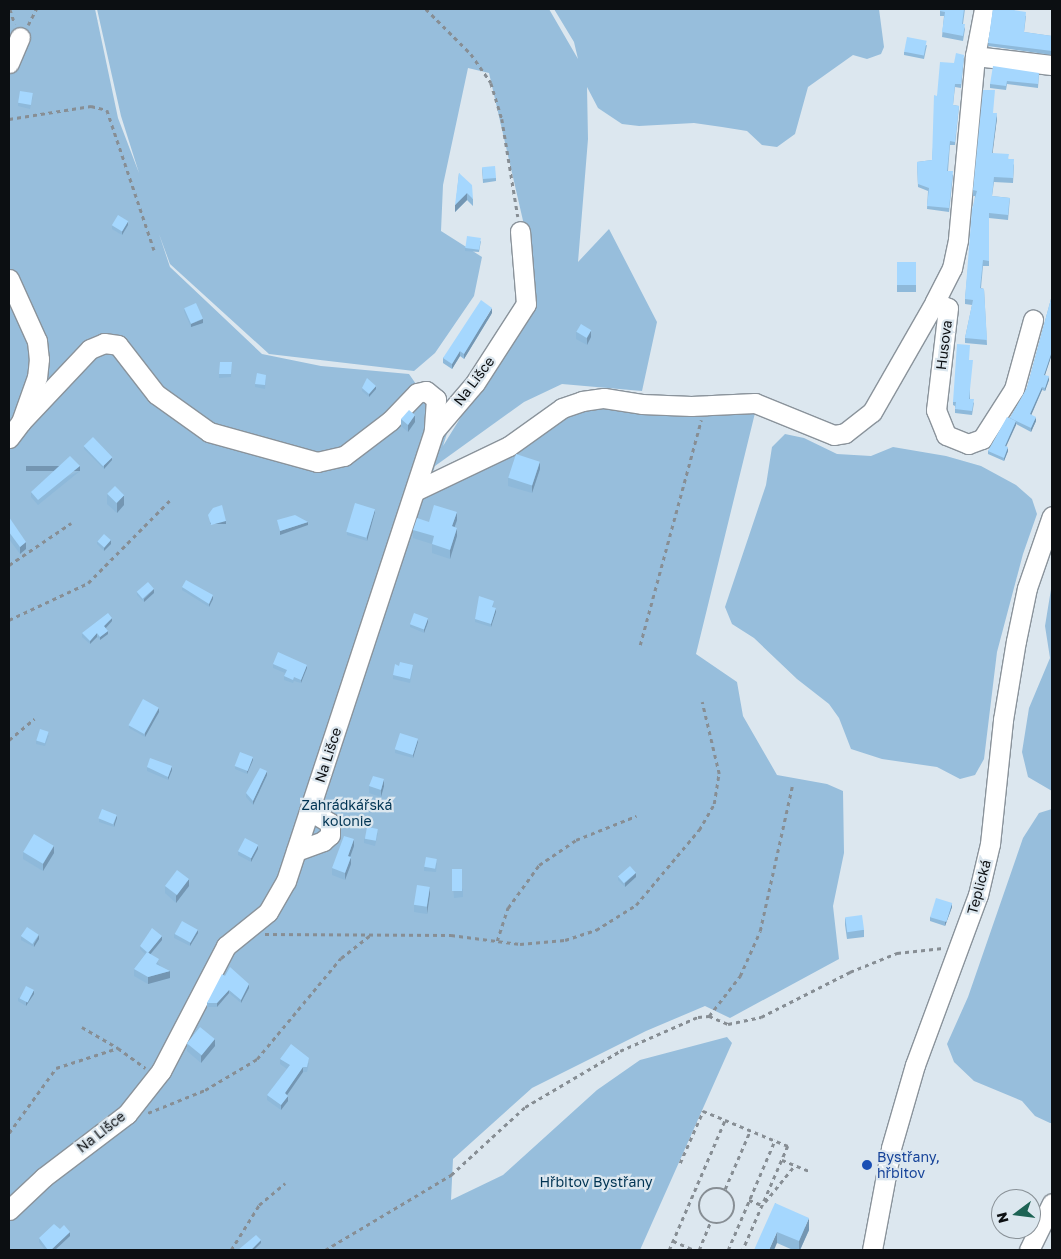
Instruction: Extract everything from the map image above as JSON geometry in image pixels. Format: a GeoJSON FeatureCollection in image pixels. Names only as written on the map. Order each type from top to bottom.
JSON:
{"type":"FeatureCollection","features":[{"type":"Feature","properties":{"kind":"street","name":"Husova"},"geometry":{"type":"LineString","coordinates":[[984,9],[975,56],[958,240],[952,268],[935,302],[948,308],[936,410],[940,426],[946,435],[968,444],[982,439],[1014,389],[1033,320]]}},
{"type":"Feature","properties":{"kind":"street"},"geometry":{"type":"LineString","coordinates":[[9,63],[20,37]]}},
{"type":"Feature","properties":{"kind":"street"},"geometry":{"type":"LineString","coordinates":[[975,56],[1052,65]]}},
{"type":"Feature","properties":{"kind":"street","name":"Na Lišce"},"geometry":{"type":"LineString","coordinates":[[9,1210],[44,1177],[126,1114],[158,1076],[226,946],[268,912],[286,881],[416,491],[434,431],[475,383],[526,304],[520,231]]}},
{"type":"Feature","properties":{"kind":"street"},"geometry":{"type":"LineString","coordinates":[[9,279],[37,341],[39,359],[37,377],[21,422]]}},
{"type":"Feature","properties":{"kind":"street"},"geometry":{"type":"LineString","coordinates":[[416,491],[509,446],[562,408],[582,401],[604,398],[642,404],[705,406],[755,403],[834,435],[845,433],[872,412],[935,302]]}},
{"type":"Feature","properties":{"kind":"street"},"geometry":{"type":"LineString","coordinates":[[9,438],[21,422],[90,348],[104,343],[118,345],[156,394],[209,432],[317,462],[344,456],[390,421],[417,393],[426,391],[436,399],[434,431]]}},
{"type":"Feature","properties":{"kind":"street","name":"Teplická"},"geometry":{"type":"LineString","coordinates":[[872,1250],[891,1148],[914,1066],[978,895],[990,844],[1003,720],[1027,588],[1052,516]]}},
{"type":"Feature","properties":{"kind":"street"},"geometry":{"type":"LineString","coordinates":[[296,851],[323,842],[330,835],[330,823],[310,811]]}},
{"type":"Feature","properties":{"kind":"street"},"geometry":{"type":"LineString","coordinates":[[1029,1250],[1052,1203]]}},
{"type":"Feature","properties":{"kind":"path"},"geometry":{"type":"LineString","coordinates":[[20,37],[36,9]]}},
{"type":"Feature","properties":{"kind":"path"},"geometry":{"type":"LineString","coordinates":[[426,9],[472,54],[490,83],[502,119],[520,231]]}},
{"type":"Feature","properties":{"kind":"path"},"geometry":{"type":"LineString","coordinates":[[9,119],[91,106],[107,110],[154,250]]}},
{"type":"Feature","properties":{"kind":"path"},"geometry":{"type":"LineString","coordinates":[[640,645],[705,406]]}},
{"type":"Feature","properties":{"kind":"path"},"geometry":{"type":"LineString","coordinates":[[9,620],[88,583],[171,499]]}},
{"type":"Feature","properties":{"kind":"path"},"geometry":{"type":"LineString","coordinates":[[9,565],[71,523]]}},
{"type":"Feature","properties":{"kind":"path"},"geometry":{"type":"LineString","coordinates":[[241,934],[451,936],[520,944],[565,940],[596,930],[636,905],[674,863],[700,830],[714,804],[719,774],[702,702]]}},
{"type":"Feature","properties":{"kind":"path"},"geometry":{"type":"LineString","coordinates":[[9,740],[34,719]]}},
{"type":"Feature","properties":{"kind":"path"},"geometry":{"type":"LineString","coordinates":[[709,1016],[740,976],[760,931],[792,787]]}},
{"type":"Feature","properties":{"kind":"path"},"geometry":{"type":"LineString","coordinates":[[497,941],[508,908],[539,865],[576,840],[636,816]]}},
{"type":"Feature","properties":{"kind":"path"},"geometry":{"type":"LineString","coordinates":[[126,1114],[144,1115],[206,1090],[258,1059],[341,958],[369,936]]}},
{"type":"Feature","properties":{"kind":"path"},"geometry":{"type":"LineString","coordinates":[[324,1250],[330,1249],[451,1175],[525,1107],[562,1083],[620,1051],[698,1016],[709,1016],[728,1024],[743,1022],[897,953],[959,949]]}},
{"type":"Feature","properties":{"kind":"path"},"geometry":{"type":"LineString","coordinates":[[82,1028],[118,1048],[158,1076]]}},
{"type":"Feature","properties":{"kind":"path"},"geometry":{"type":"LineString","coordinates":[[9,1133],[56,1068],[118,1048]]}},
{"type":"Feature","properties":{"kind":"path"},"geometry":{"type":"LineString","coordinates":[[680,1163],[703,1110],[788,1146],[743,1250]]}},
{"type":"Feature","properties":{"kind":"path"},"geometry":{"type":"LineString","coordinates":[[669,1250],[725,1120]]}},
{"type":"Feature","properties":{"kind":"path"},"geometry":{"type":"LineString","coordinates":[[725,1189],[750,1130]]}},
{"type":"Feature","properties":{"kind":"path"},"geometry":{"type":"LineString","coordinates":[[728,1250],[775,1140]]}},
{"type":"Feature","properties":{"kind":"path"},"geometry":{"type":"LineString","coordinates":[[782,1160],[809,1171]]}},
{"type":"Feature","properties":{"kind":"path"},"geometry":{"type":"LineString","coordinates":[[762,1206],[795,1165]]}},
{"type":"Feature","properties":{"kind":"path"},"geometry":{"type":"LineString","coordinates":[[231,1250],[259,1205],[286,1183]]}},
{"type":"Feature","properties":{"kind":"path"},"geometry":{"type":"LineString","coordinates":[[710,1188],[725,1189],[734,1200],[734,1214],[725,1222],[710,1223],[701,1214],[700,1199],[710,1188]]}},
{"type":"Feature","properties":{"kind":"path"},"geometry":{"type":"LineString","coordinates":[[693,1195],[700,1199]]}},
{"type":"Feature","properties":{"kind":"path"},"geometry":{"type":"LineString","coordinates":[[749,1200],[762,1206]]}},
{"type":"Feature","properties":{"kind":"path"},"geometry":{"type":"LineString","coordinates":[[734,1214],[742,1217]]}},
{"type":"Feature","properties":{"kind":"path"},"geometry":{"type":"LineString","coordinates":[[698,1250],[710,1223]]}},
{"type":"Feature","properties":{"kind":"path"},"geometry":{"type":"LineString","coordinates":[[673,1241],[694,1250]]}},
{"type":"Feature","properties":{"kind":"green space","name":"Zahrádkářská kolonie"},"geometry":{"type":"Polygon","coordinates":[[[9,9],[95,9],[118,118],[139,173],[121,116],[97,9],[549,9],[578,59],[574,42],[554,9],[879,9],[884,47],[881,54],[867,59],[853,55],[808,87],[795,134],[777,147],[762,145],[747,131],[722,127],[694,123],[639,126],[622,124],[598,108],[587,87],[588,139],[578,262],[609,229],[657,322],[642,391],[562,384],[524,402],[435,466],[427,490],[582,407],[605,404],[755,413],[696,654],[737,682],[743,716],[777,775],[827,784],[843,791],[844,853],[833,906],[839,959],[730,1018],[705,1006],[646,1031],[532,1088],[453,1159],[451,1200],[503,1175],[597,1090],[640,1060],[727,1037],[732,1043],[640,1250],[9,1250],[9,9]],[[468,68],[443,185],[441,231],[482,257],[474,296],[435,353],[414,371],[269,354],[170,264],[159,234],[170,267],[262,354],[321,366],[409,374],[448,430],[443,446],[530,305],[524,225],[489,73],[468,68]]]}},
{"type":"Feature","properties":{"kind":"green space"},"geometry":{"type":"Polygon","coordinates":[[[785,434],[804,438],[837,454],[871,456],[893,447],[946,456],[981,466],[1016,485],[1032,499],[1037,514],[1023,554],[997,652],[984,759],[975,775],[960,779],[937,767],[882,759],[851,749],[839,718],[829,704],[797,679],[754,638],[732,624],[725,607],[766,485],[772,447],[785,434]]]}},
{"type":"Feature","properties":{"kind":"green space"},"geometry":{"type":"Polygon","coordinates":[[[1052,583],[1052,791],[1028,777],[1022,752],[1029,708],[1050,658],[1045,626],[1052,583]]]}},
{"type":"Feature","properties":{"kind":"green space"},"geometry":{"type":"Polygon","coordinates":[[[1052,809],[1052,1123],[1050,1123],[1035,1116],[1022,1101],[974,1081],[954,1062],[947,1044],[968,997],[1023,838],[1039,813],[1052,809]]]}},
{"type":"Feature","properties":{"kind":"building"},"geometry":{"type":"Polygon","coordinates":[[[940,9],[964,9],[962,24],[965,24],[963,36],[942,32],[945,12],[940,11],[940,9]]]}},
{"type":"Feature","properties":{"kind":"building"},"geometry":{"type":"Polygon","coordinates":[[[993,9],[1013,9],[1026,12],[1024,32],[1052,36],[1052,51],[988,43],[993,9]]]}},
{"type":"Feature","properties":{"kind":"building"},"geometry":{"type":"Polygon","coordinates":[[[907,37],[927,41],[924,56],[904,52],[907,37]]]}},
{"type":"Feature","properties":{"kind":"building"},"geometry":{"type":"Polygon","coordinates":[[[956,53],[964,55],[961,84],[955,84],[953,105],[959,106],[955,142],[950,141],[947,171],[953,171],[949,208],[927,206],[929,188],[918,184],[917,162],[932,160],[934,95],[937,96],[940,62],[954,63],[956,53]]]}},
{"type":"Feature","properties":{"kind":"building"},"geometry":{"type":"Polygon","coordinates":[[[993,66],[1039,73],[1038,84],[1007,81],[1006,86],[990,84],[993,66]]]}},
{"type":"Feature","properties":{"kind":"building"},"geometry":{"type":"Polygon","coordinates":[[[983,90],[995,90],[993,113],[997,113],[992,153],[1009,154],[1008,159],[1014,159],[1013,178],[994,177],[992,196],[1010,198],[1008,215],[989,213],[989,261],[983,260],[980,288],[984,289],[987,340],[965,338],[973,300],[965,299],[972,209],[977,191],[973,190],[983,90]]]}},
{"type":"Feature","properties":{"kind":"building"},"geometry":{"type":"Polygon","coordinates":[[[20,91],[33,93],[31,105],[18,103],[20,91]]]}},
{"type":"Feature","properties":{"kind":"building"},"geometry":{"type":"Polygon","coordinates":[[[495,166],[496,178],[483,179],[482,167],[495,166]]]}},
{"type":"Feature","properties":{"kind":"building"},"geometry":{"type":"Polygon","coordinates":[[[459,173],[472,185],[473,199],[467,193],[455,205],[459,173]]]}},
{"type":"Feature","properties":{"kind":"building"},"geometry":{"type":"Polygon","coordinates":[[[118,215],[128,221],[122,231],[112,225],[118,215]]]}},
{"type":"Feature","properties":{"kind":"building"},"geometry":{"type":"Polygon","coordinates":[[[467,236],[481,238],[479,250],[465,248],[467,236]]]}},
{"type":"Feature","properties":{"kind":"building"},"geometry":{"type":"Polygon","coordinates":[[[897,262],[916,262],[916,285],[897,285],[897,262]]]}},
{"type":"Feature","properties":{"kind":"building"},"geometry":{"type":"Polygon","coordinates":[[[1052,295],[1052,351],[1044,375],[1049,376],[1045,388],[1042,387],[1030,414],[1036,417],[1031,428],[1010,418],[1027,388],[1052,295]]]}},
{"type":"Feature","properties":{"kind":"building"},"geometry":{"type":"Polygon","coordinates":[[[481,300],[492,308],[464,354],[460,351],[452,364],[443,358],[481,300]]]}},
{"type":"Feature","properties":{"kind":"building"},"geometry":{"type":"Polygon","coordinates":[[[196,303],[203,319],[191,324],[184,308],[196,303]]]}},
{"type":"Feature","properties":{"kind":"building"},"geometry":{"type":"Polygon","coordinates":[[[581,324],[591,330],[587,338],[576,332],[581,324]]]}},
{"type":"Feature","properties":{"kind":"building"},"geometry":{"type":"Polygon","coordinates":[[[957,344],[970,345],[969,360],[973,360],[969,399],[974,399],[972,411],[955,409],[956,402],[953,402],[957,344]]]}},
{"type":"Feature","properties":{"kind":"building"},"geometry":{"type":"Polygon","coordinates":[[[220,362],[232,362],[231,374],[219,374],[220,362]]]}},
{"type":"Feature","properties":{"kind":"building"},"geometry":{"type":"Polygon","coordinates":[[[257,373],[266,375],[265,385],[255,384],[257,373]]]}},
{"type":"Feature","properties":{"kind":"building"},"geometry":{"type":"Polygon","coordinates":[[[367,378],[376,386],[369,394],[362,388],[367,378]]]}},
{"type":"Feature","properties":{"kind":"building"},"geometry":{"type":"Polygon","coordinates":[[[409,410],[415,415],[408,425],[401,419],[409,410]]]}},
{"type":"Feature","properties":{"kind":"building"},"geometry":{"type":"Polygon","coordinates":[[[1007,417],[1016,421],[1005,446],[1008,447],[1004,458],[988,451],[1007,417]]]}},
{"type":"Feature","properties":{"kind":"building"},"geometry":{"type":"Polygon","coordinates":[[[93,437],[112,457],[103,466],[84,446],[93,437]]]}},
{"type":"Feature","properties":{"kind":"building"},"geometry":{"type":"Polygon","coordinates":[[[516,454],[540,462],[532,486],[508,478],[516,454]]]}},
{"type":"Feature","properties":{"kind":"building"},"geometry":{"type":"Polygon","coordinates":[[[70,456],[80,466],[38,500],[31,492],[70,456]]]}},
{"type":"Feature","properties":{"kind":"building"},"geometry":{"type":"Polygon","coordinates":[[[115,486],[124,495],[116,503],[107,494],[115,486]]]}},
{"type":"Feature","properties":{"kind":"building"},"geometry":{"type":"Polygon","coordinates":[[[355,503],[375,509],[366,538],[346,532],[355,503]]]}},
{"type":"Feature","properties":{"kind":"building"},"geometry":{"type":"Polygon","coordinates":[[[222,505],[226,521],[211,525],[208,515],[213,508],[222,505]]]}},
{"type":"Feature","properties":{"kind":"building"},"geometry":{"type":"Polygon","coordinates":[[[434,505],[457,512],[452,526],[457,528],[450,550],[432,544],[434,536],[413,530],[417,518],[429,522],[434,505]]]}},
{"type":"Feature","properties":{"kind":"building"},"geometry":{"type":"Polygon","coordinates":[[[295,515],[308,522],[280,531],[277,520],[295,515]]]}},
{"type":"Feature","properties":{"kind":"building"},"geometry":{"type":"Polygon","coordinates":[[[9,517],[26,542],[20,547],[9,532],[9,517]]]}},
{"type":"Feature","properties":{"kind":"building"},"geometry":{"type":"Polygon","coordinates":[[[104,534],[111,540],[104,547],[97,542],[104,534]]]}},
{"type":"Feature","properties":{"kind":"building"},"geometry":{"type":"Polygon","coordinates":[[[186,580],[213,595],[209,604],[182,587],[186,580]]]}},
{"type":"Feature","properties":{"kind":"building"},"geometry":{"type":"Polygon","coordinates":[[[148,582],[154,589],[143,599],[137,592],[148,582]]]}},
{"type":"Feature","properties":{"kind":"building"},"geometry":{"type":"Polygon","coordinates":[[[479,596],[494,601],[492,607],[496,608],[491,624],[475,619],[479,596]]]}},
{"type":"Feature","properties":{"kind":"building"},"geometry":{"type":"Polygon","coordinates":[[[108,613],[112,618],[104,626],[108,631],[100,637],[97,633],[90,641],[82,633],[108,613]]]}},
{"type":"Feature","properties":{"kind":"building"},"geometry":{"type":"Polygon","coordinates":[[[414,613],[428,618],[424,629],[410,624],[414,613]]]}},
{"type":"Feature","properties":{"kind":"building"},"geometry":{"type":"Polygon","coordinates":[[[278,652],[307,665],[301,680],[294,677],[293,680],[284,676],[287,670],[273,664],[278,652]]]}},
{"type":"Feature","properties":{"kind":"building"},"geometry":{"type":"Polygon","coordinates":[[[400,662],[413,665],[410,679],[393,675],[395,664],[399,666],[400,662]]]}},
{"type":"Feature","properties":{"kind":"building"},"geometry":{"type":"Polygon","coordinates":[[[143,699],[159,708],[144,734],[128,725],[143,699]]]}},
{"type":"Feature","properties":{"kind":"building"},"geometry":{"type":"Polygon","coordinates":[[[40,729],[49,732],[45,743],[36,740],[40,729]]]}},
{"type":"Feature","properties":{"kind":"building"},"geometry":{"type":"Polygon","coordinates":[[[400,733],[418,739],[413,755],[395,749],[400,733]]]}},
{"type":"Feature","properties":{"kind":"building"},"geometry":{"type":"Polygon","coordinates":[[[240,752],[253,757],[248,771],[235,766],[240,752]]]}},
{"type":"Feature","properties":{"kind":"building"},"geometry":{"type":"Polygon","coordinates":[[[150,758],[172,766],[168,777],[147,767],[150,758]]]}},
{"type":"Feature","properties":{"kind":"building"},"geometry":{"type":"Polygon","coordinates":[[[260,768],[267,771],[253,801],[246,793],[260,768]]]}},
{"type":"Feature","properties":{"kind":"building"},"geometry":{"type":"Polygon","coordinates":[[[373,776],[384,779],[381,790],[369,786],[373,776]]]}},
{"type":"Feature","properties":{"kind":"building"},"geometry":{"type":"Polygon","coordinates":[[[102,809],[117,815],[113,824],[98,818],[102,809]]]}},
{"type":"Feature","properties":{"kind":"building"},"geometry":{"type":"Polygon","coordinates":[[[367,827],[378,829],[376,841],[365,839],[367,827]]]}},
{"type":"Feature","properties":{"kind":"building"},"geometry":{"type":"Polygon","coordinates":[[[34,834],[54,846],[43,864],[23,852],[34,834]]]}},
{"type":"Feature","properties":{"kind":"building"},"geometry":{"type":"Polygon","coordinates":[[[344,836],[354,839],[348,856],[351,857],[345,873],[332,868],[344,836]]]}},
{"type":"Feature","properties":{"kind":"building"},"geometry":{"type":"Polygon","coordinates":[[[245,838],[258,845],[251,858],[238,851],[245,838]]]}},
{"type":"Feature","properties":{"kind":"building"},"geometry":{"type":"Polygon","coordinates":[[[426,857],[437,859],[435,869],[424,867],[426,857]]]}},
{"type":"Feature","properties":{"kind":"building"},"geometry":{"type":"Polygon","coordinates":[[[630,866],[636,873],[624,883],[618,876],[630,866]]]}},
{"type":"Feature","properties":{"kind":"building"},"geometry":{"type":"Polygon","coordinates":[[[452,869],[462,869],[462,891],[452,891],[452,869]]]}},
{"type":"Feature","properties":{"kind":"building"},"geometry":{"type":"Polygon","coordinates":[[[177,870],[189,879],[177,895],[165,886],[177,870]]]}},
{"type":"Feature","properties":{"kind":"building"},"geometry":{"type":"Polygon","coordinates":[[[417,885],[430,887],[427,907],[414,905],[417,885]]]}},
{"type":"Feature","properties":{"kind":"building"},"geometry":{"type":"Polygon","coordinates":[[[936,898],[952,903],[946,922],[930,917],[936,898]]]}},
{"type":"Feature","properties":{"kind":"building"},"geometry":{"type":"Polygon","coordinates":[[[862,915],[864,930],[847,932],[845,917],[862,915]]]}},
{"type":"Feature","properties":{"kind":"building"},"geometry":{"type":"Polygon","coordinates":[[[182,921],[198,930],[190,943],[175,934],[182,921]]]}},
{"type":"Feature","properties":{"kind":"building"},"geometry":{"type":"Polygon","coordinates":[[[27,927],[39,935],[32,944],[21,936],[27,927]]]}},
{"type":"Feature","properties":{"kind":"building"},"geometry":{"type":"Polygon","coordinates":[[[152,928],[162,936],[148,953],[140,946],[152,928]]]}},
{"type":"Feature","properties":{"kind":"building"},"geometry":{"type":"Polygon","coordinates":[[[147,952],[159,959],[156,964],[170,971],[148,977],[134,969],[147,952]]]}},
{"type":"Feature","properties":{"kind":"building"},"geometry":{"type":"Polygon","coordinates":[[[230,967],[249,984],[241,1000],[229,990],[217,1003],[207,1003],[222,974],[225,976],[230,967]]]}},
{"type":"Feature","properties":{"kind":"building"},"geometry":{"type":"Polygon","coordinates":[[[26,986],[34,990],[28,1003],[20,998],[26,986]]]}},
{"type":"Feature","properties":{"kind":"building"},"geometry":{"type":"Polygon","coordinates":[[[200,1027],[215,1039],[202,1055],[187,1043],[200,1027]]]}},
{"type":"Feature","properties":{"kind":"building"},"geometry":{"type":"Polygon","coordinates":[[[291,1044],[309,1058],[307,1067],[303,1067],[285,1093],[288,1096],[281,1105],[267,1095],[290,1065],[280,1059],[291,1044]]]}},
{"type":"Feature","properties":{"kind":"building"},"geometry":{"type":"Polygon","coordinates":[[[775,1203],[809,1218],[799,1241],[777,1232],[769,1250],[754,1250],[775,1203]]]}},
{"type":"Feature","properties":{"kind":"building"},"geometry":{"type":"Polygon","coordinates":[[[54,1224],[60,1229],[64,1225],[70,1232],[51,1250],[48,1250],[39,1238],[54,1224]]]}},
{"type":"Feature","properties":{"kind":"building"},"geometry":{"type":"Polygon","coordinates":[[[256,1235],[261,1240],[251,1250],[238,1250],[256,1235]]]}},
{"type":"Feature","properties":{"kind":"place","name":"Bystřany, hřbitov"},"geometry":{"type":"Point","coordinates":[867,1165]}},
{"type":"Feature","properties":{"kind":"park label","name":"Hřbitov Bystřany"},"geometry":{"type":"Point","coordinates":[596,1182]}}]}
